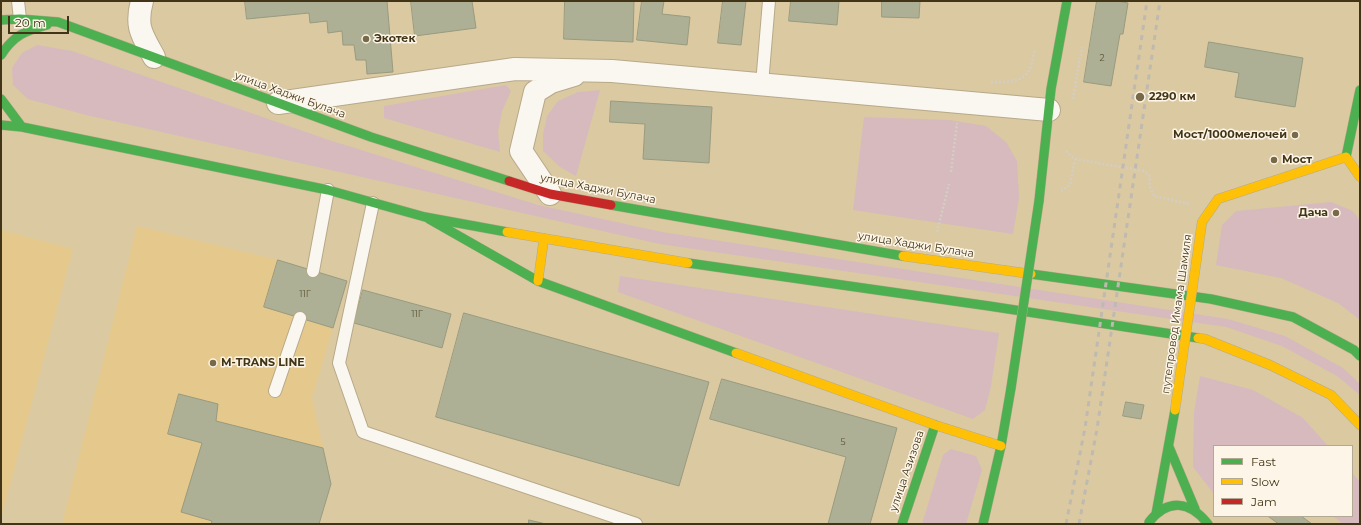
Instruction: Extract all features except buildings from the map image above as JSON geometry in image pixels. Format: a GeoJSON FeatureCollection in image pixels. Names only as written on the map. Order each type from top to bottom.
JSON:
{"type":"FeatureCollection","features":[{"type":"Feature","properties":{"kind":"main road"},"geometry":{"type":"LineString","coordinates":[[983,524],[1001,446],[1011,388],[1039,201],[1051,88],[1066,1]]}},
{"type":"Feature","properties":{"kind":"main road","name":"улица Хаджи Булача"},"geometry":{"type":"LineString","coordinates":[[1,20],[20,19],[58,22],[371,137],[550,194],[884,253],[1211,299],[1293,317],[1354,350],[1360,356]]}},
{"type":"Feature","properties":{"kind":"main road"},"geometry":{"type":"LineString","coordinates":[[1,55],[8,43],[21,33],[58,22]]}},
{"type":"Feature","properties":{"kind":"main road"},"geometry":{"type":"LineString","coordinates":[[1360,90],[1353,152],[1360,177]]}},
{"type":"Feature","properties":{"kind":"main road"},"geometry":{"type":"LineString","coordinates":[[1,99],[22,127]]}},
{"type":"Feature","properties":{"kind":"main road"},"geometry":{"type":"LineString","coordinates":[[1,125],[22,127],[328,190],[425,217],[658,259],[989,306],[1205,339],[1270,365],[1330,395],[1360,424]]}},
{"type":"Feature","properties":{"kind":"main road","name":"путепровод Имама Шамиля"},"geometry":{"type":"LineString","coordinates":[[1156,514],[1175,410],[1202,222],[1218,198],[1353,152]]}},
{"type":"Feature","properties":{"kind":"main road"},"geometry":{"type":"LineString","coordinates":[[425,217],[538,281],[935,425],[1001,446]]}},
{"type":"Feature","properties":{"kind":"main road"},"geometry":{"type":"LineString","coordinates":[[538,281],[544,238]]}},
{"type":"Feature","properties":{"kind":"main road","name":"улица Азизова"},"geometry":{"type":"LineString","coordinates":[[902,524],[935,425]]}},
{"type":"Feature","properties":{"kind":"main road"},"geometry":{"type":"LineString","coordinates":[[1169,447],[1195,509]]}},
{"type":"Feature","properties":{"kind":"main road"},"geometry":{"type":"LineString","coordinates":[[1148,524],[1156,514],[1170,506],[1183,505],[1195,509],[1203,516],[1208,524]]}},
{"type":"Feature","properties":{"kind":"street"},"geometry":{"type":"LineString","coordinates":[[142,1],[139,18],[140,31],[154,57]]}},
{"type":"Feature","properties":{"kind":"street"},"geometry":{"type":"LineString","coordinates":[[278,104],[515,69],[612,71],[1049,110]]}},
{"type":"Feature","properties":{"kind":"street"},"geometry":{"type":"LineString","coordinates":[[550,194],[521,151],[535,92],[551,82],[578,74],[612,71]]}},
{"type":"Feature","properties":{"kind":"lane"},"geometry":{"type":"LineString","coordinates":[[18,1],[20,19]]}},
{"type":"Feature","properties":{"kind":"lane"},"geometry":{"type":"LineString","coordinates":[[762,84],[769,1]]}},
{"type":"Feature","properties":{"kind":"lane"},"geometry":{"type":"LineString","coordinates":[[313,271],[328,190]]}},
{"type":"Feature","properties":{"kind":"lane"},"geometry":{"type":"LineString","coordinates":[[373,203],[339,363],[363,432],[636,524]]}},
{"type":"Feature","properties":{"kind":"lane"},"geometry":{"type":"LineString","coordinates":[[274,391],[300,318]]}},
{"type":"Feature","properties":{"kind":"path"},"geometry":{"type":"LineString","coordinates":[[951,172],[957,122]]}},
{"type":"Feature","properties":{"kind":"path"},"geometry":{"type":"LineString","coordinates":[[1058,193],[1070,185],[1074,159]]}},
{"type":"Feature","properties":{"kind":"path"},"geometry":{"type":"LineString","coordinates":[[937,232],[949,184]]}},
{"type":"Feature","properties":{"kind":"shaded area"},"geometry":{"type":"Polygon","coordinates":[[[37,45],[72,51],[329,140],[538,205],[662,232],[1228,319],[1285,336],[1343,368],[1360,384],[1360,395],[1337,376],[1282,346],[1226,327],[660,244],[86,115],[28,99],[13,85],[12,68],[22,53],[37,45]]]}},
{"type":"Feature","properties":{"kind":"shaded area"},"geometry":{"type":"Polygon","coordinates":[[[506,85],[511,91],[502,111],[498,132],[500,152],[384,118],[384,106],[506,85]]]}},
{"type":"Feature","properties":{"kind":"shaded area"},"geometry":{"type":"Polygon","coordinates":[[[600,90],[576,176],[560,167],[543,151],[543,135],[547,116],[558,101],[578,92],[600,90]]]}},
{"type":"Feature","properties":{"kind":"shaded area"},"geometry":{"type":"Polygon","coordinates":[[[864,117],[949,120],[986,126],[1006,142],[1017,161],[1019,198],[1013,234],[853,210],[864,117]]]}},
{"type":"Feature","properties":{"kind":"shaded area"},"geometry":{"type":"Polygon","coordinates":[[[1331,202],[1353,211],[1360,221],[1360,320],[1338,303],[1281,278],[1216,265],[1222,225],[1236,211],[1331,202]]]}},
{"type":"Feature","properties":{"kind":"shaded area","name":"М-TRANS LINE"},"geometry":{"type":"Polygon","coordinates":[[[137,226],[278,260],[347,281],[312,398],[331,484],[319,524],[62,524],[137,226]]]}},
{"type":"Feature","properties":{"kind":"shaded area"},"geometry":{"type":"Polygon","coordinates":[[[1,230],[73,249],[1,519],[1,230]]]}},
{"type":"Feature","properties":{"kind":"shaded area"},"geometry":{"type":"Polygon","coordinates":[[[620,276],[999,333],[991,386],[985,410],[973,419],[618,292],[620,276]]]}},
{"type":"Feature","properties":{"kind":"shaded area"},"geometry":{"type":"Polygon","coordinates":[[[1200,376],[1253,390],[1303,418],[1327,445],[1213,445],[1213,493],[1193,467],[1194,413],[1200,376]]]}},
{"type":"Feature","properties":{"kind":"shaded area"},"geometry":{"type":"Polygon","coordinates":[[[951,449],[976,456],[982,470],[966,524],[922,524],[943,455],[951,449]]]}},
{"type":"Feature","properties":{"kind":"shaded area"},"geometry":{"type":"Polygon","coordinates":[[[1353,474],[1360,482],[1360,524],[1343,524],[1334,517],[1353,517],[1353,474]]]}},
{"type":"Feature","properties":{"kind":"railway"},"geometry":{"type":"LineString","coordinates":[[1066,524],[1085,428],[1147,1]]}},
{"type":"Feature","properties":{"kind":"railway"},"geometry":{"type":"LineString","coordinates":[[1079,524],[1097,429],[1160,1]]}},
{"type":"Feature","properties":{"kind":"traffic: fast"},"geometry":{"type":"LineString","coordinates":[[1039,201],[1051,89],[1067,1]]}},
{"type":"Feature","properties":{"kind":"traffic: fast"},"geometry":{"type":"LineString","coordinates":[[1,20],[20,19],[58,22],[371,137],[509,181]]}},
{"type":"Feature","properties":{"kind":"traffic: fast"},"geometry":{"type":"LineString","coordinates":[[1,55],[15,38],[32,29],[47,25]]}},
{"type":"Feature","properties":{"kind":"traffic: fast"},"geometry":{"type":"LineString","coordinates":[[1346,157],[1360,90]]}},
{"type":"Feature","properties":{"kind":"traffic: fast"},"geometry":{"type":"LineString","coordinates":[[1,99],[22,127]]}},
{"type":"Feature","properties":{"kind":"traffic: fast"},"geometry":{"type":"LineString","coordinates":[[1,125],[22,127],[328,190],[425,217],[507,232]]}},
{"type":"Feature","properties":{"kind":"traffic: fast"},"geometry":{"type":"LineString","coordinates":[[1011,388],[1039,201]]}},
{"type":"Feature","properties":{"kind":"traffic: fast"},"geometry":{"type":"LineString","coordinates":[[611,205],[903,256]]}},
{"type":"Feature","properties":{"kind":"traffic: fast"},"geometry":{"type":"LineString","coordinates":[[429,219],[538,281],[736,353]]}},
{"type":"Feature","properties":{"kind":"traffic: fast"},"geometry":{"type":"LineString","coordinates":[[688,263],[989,306],[1198,338]]}},
{"type":"Feature","properties":{"kind":"traffic: fast"},"geometry":{"type":"LineString","coordinates":[[1031,274],[1211,299],[1293,317],[1354,350],[1360,356]]}},
{"type":"Feature","properties":{"kind":"traffic: fast"},"geometry":{"type":"LineString","coordinates":[[983,524],[1001,446],[1011,388]]}},
{"type":"Feature","properties":{"kind":"traffic: fast"},"geometry":{"type":"LineString","coordinates":[[1156,514],[1175,410]]}},
{"type":"Feature","properties":{"kind":"traffic: fast"},"geometry":{"type":"LineString","coordinates":[[902,524],[935,425]]}},
{"type":"Feature","properties":{"kind":"traffic: fast"},"geometry":{"type":"LineString","coordinates":[[1169,447],[1195,509]]}},
{"type":"Feature","properties":{"kind":"traffic: fast"},"geometry":{"type":"LineString","coordinates":[[1149,522],[1156,514],[1164,509],[1179,505],[1194,511],[1208,524]]}},
{"type":"Feature","properties":{"kind":"traffic: slow"},"geometry":{"type":"LineString","coordinates":[[1346,157],[1360,177]]}},
{"type":"Feature","properties":{"kind":"traffic: slow"},"geometry":{"type":"LineString","coordinates":[[1202,222],[1218,199],[1346,157]]}},
{"type":"Feature","properties":{"kind":"traffic: slow"},"geometry":{"type":"LineString","coordinates":[[1175,410],[1202,222]]}},
{"type":"Feature","properties":{"kind":"traffic: slow"},"geometry":{"type":"LineString","coordinates":[[507,232],[688,263]]}},
{"type":"Feature","properties":{"kind":"traffic: slow"},"geometry":{"type":"LineString","coordinates":[[538,281],[544,238]]}},
{"type":"Feature","properties":{"kind":"traffic: slow"},"geometry":{"type":"LineString","coordinates":[[903,256],[1031,274]]}},
{"type":"Feature","properties":{"kind":"traffic: slow"},"geometry":{"type":"LineString","coordinates":[[1198,338],[1205,339],[1270,365],[1331,395],[1360,425]]}},
{"type":"Feature","properties":{"kind":"traffic: slow"},"geometry":{"type":"LineString","coordinates":[[736,353],[935,425],[1001,446]]}},
{"type":"Feature","properties":{"kind":"traffic: jam"},"geometry":{"type":"LineString","coordinates":[[509,181],[550,194],[611,205]]}},
{"type":"Feature","properties":{"kind":"place","name":"Экотек"},"geometry":{"type":"Point","coordinates":[366,39]}},
{"type":"Feature","properties":{"kind":"place","name":"2290 км"},"geometry":{"type":"Point","coordinates":[1140,97]}},
{"type":"Feature","properties":{"kind":"place","name":"Мост/1000мелочей"},"geometry":{"type":"Point","coordinates":[1295,135]}},
{"type":"Feature","properties":{"kind":"place","name":"Мост"},"geometry":{"type":"Point","coordinates":[1274,160]}},
{"type":"Feature","properties":{"kind":"place","name":"Дача"},"geometry":{"type":"Point","coordinates":[1336,213]}},
{"type":"Feature","properties":{"kind":"place","name":"М-TRANS LINE"},"geometry":{"type":"Point","coordinates":[213,363]}}]}
